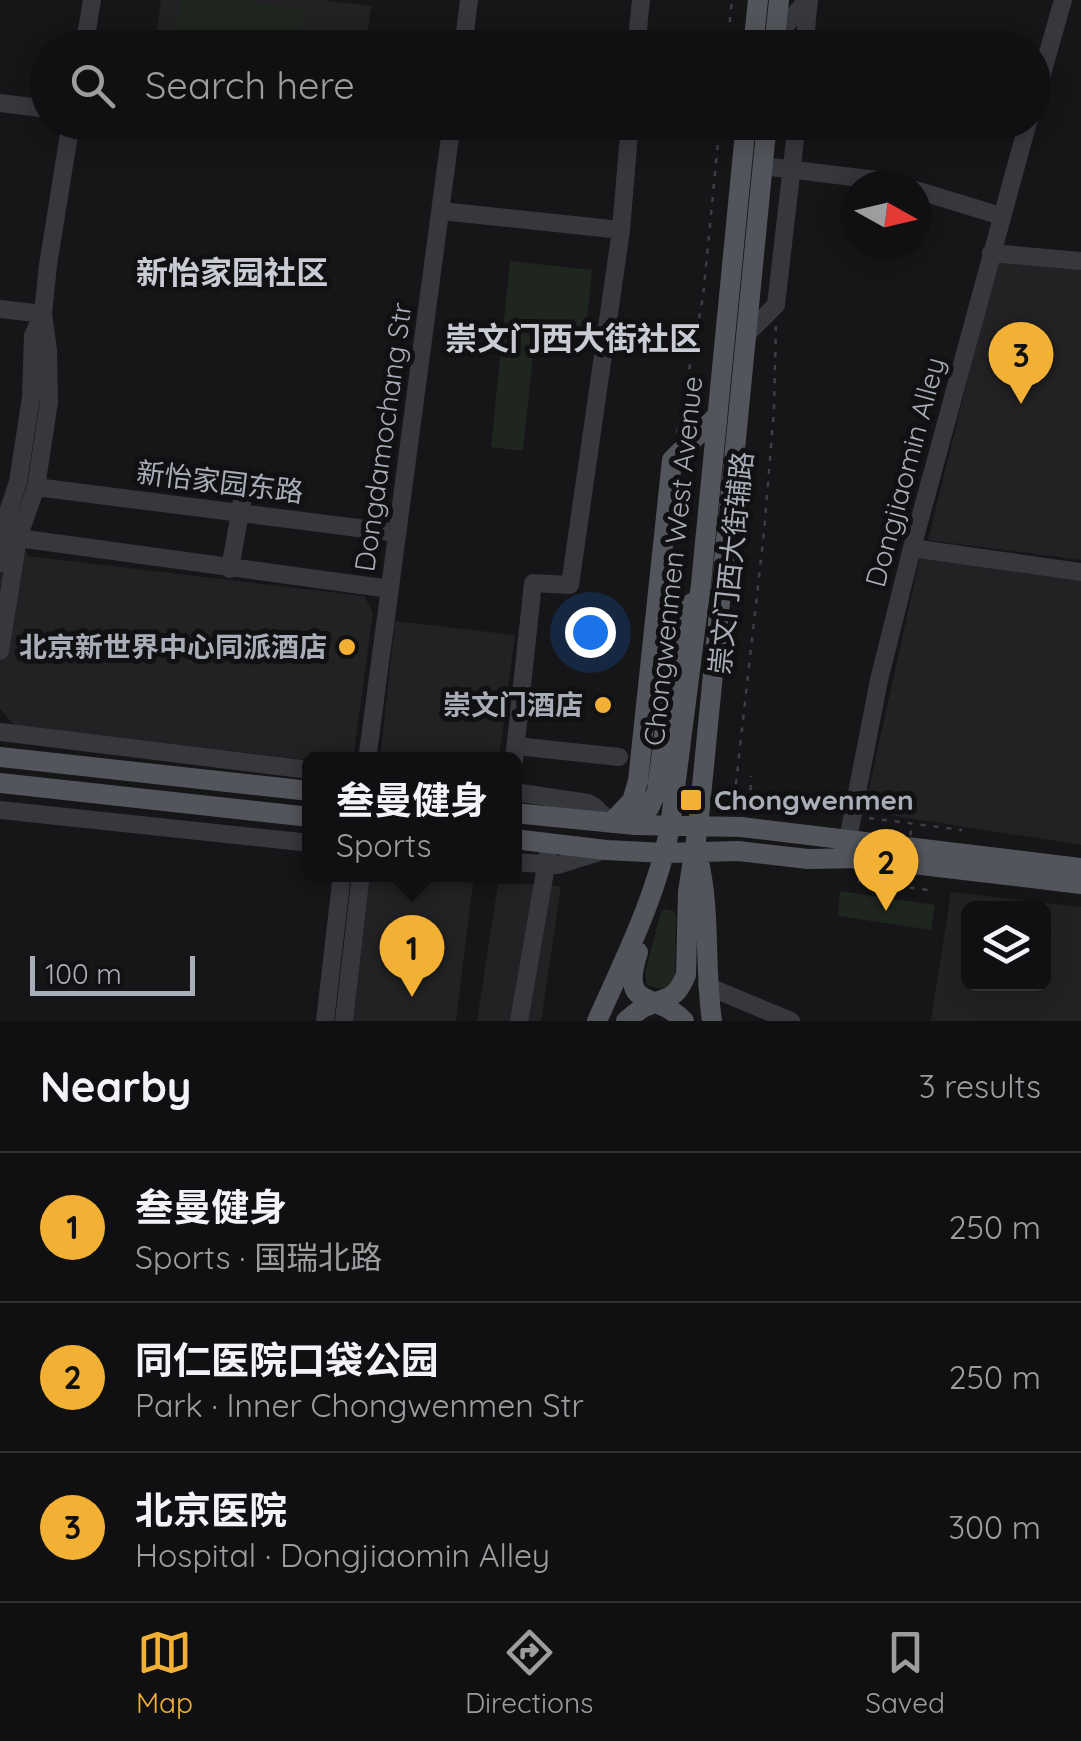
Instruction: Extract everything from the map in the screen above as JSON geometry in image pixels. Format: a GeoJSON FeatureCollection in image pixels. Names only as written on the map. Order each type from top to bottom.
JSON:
{"type":"FeatureCollection","features":[{"type":"Feature","properties":{"kind":"main road"},"geometry":{"type":"LineString","coordinates":[[746,0],[757,10]]}},
{"type":"Feature","properties":{"kind":"main road"},"geometry":{"type":"LineString","coordinates":[[776,30],[779,0]]}},
{"type":"Feature","properties":{"kind":"main road","name":"Chongwenmen West Avenue"},"geometry":{"type":"LineString","coordinates":[[647,906],[670,827],[701,584],[744,140]]}},
{"type":"Feature","properties":{"kind":"main road","name":"Chongwenmen West Avenue"},"geometry":{"type":"LineString","coordinates":[[696,851],[765,140]]}},
{"type":"Feature","properties":{"kind":"main road"},"geometry":{"type":"LineString","coordinates":[[611,823],[632,802],[638,782],[672,460],[717,416]]}},
{"type":"Feature","properties":{"kind":"main road"},"geometry":{"type":"LineString","coordinates":[[636,825],[657,791],[677,634],[701,584]]}},
{"type":"Feature","properties":{"kind":"main road"},"geometry":{"type":"LineString","coordinates":[[0,757],[302,789]]}},
{"type":"Feature","properties":{"kind":"main road"},"geometry":{"type":"LineString","coordinates":[[0,782],[302,816]]}},
{"type":"Feature","properties":{"kind":"main road"},"geometry":{"type":"LineString","coordinates":[[522,814],[670,827],[733,826],[1081,868]]}},
{"type":"Feature","properties":{"kind":"main road"},"geometry":{"type":"LineString","coordinates":[[522,843],[548,854],[606,850],[738,851],[808,859],[862,858],[1081,884]]}},
{"type":"Feature","properties":{"kind":"main road"},"geometry":{"type":"LineString","coordinates":[[696,851],[705,891],[707,986],[712,1021]]}},
{"type":"Feature","properties":{"kind":"main road"},"geometry":{"type":"LineString","coordinates":[[626,1021],[639,1010],[672,996],[686,975],[689,886],[696,851]]}},
{"type":"Feature","properties":{"kind":"main road"},"geometry":{"type":"LineString","coordinates":[[647,906],[631,982],[634,992],[669,1008],[684,1021]]}},
{"type":"Feature","properties":{"kind":"main road"},"geometry":{"type":"LineString","coordinates":[[597,1021],[647,906]]}},
{"type":"Feature","properties":{"kind":"street"},"geometry":{"type":"LineString","coordinates":[[87,30],[92,0]]}},
{"type":"Feature","properties":{"kind":"street"},"geometry":{"type":"LineString","coordinates":[[465,30],[469,0]]}},
{"type":"Feature","properties":{"kind":"street"},"geometry":{"type":"LineString","coordinates":[[638,30],[641,0]]}},
{"type":"Feature","properties":{"kind":"street"},"geometry":{"type":"LineString","coordinates":[[784,30],[808,0]]}},
{"type":"Feature","properties":{"kind":"street"},"geometry":{"type":"LineString","coordinates":[[806,30],[808,0]]}},
{"type":"Feature","properties":{"kind":"street"},"geometry":{"type":"LineString","coordinates":[[1051,42],[1063,0]]}},
{"type":"Feature","properties":{"kind":"street"},"geometry":{"type":"LineString","coordinates":[[0,103],[30,106]]}},
{"type":"Feature","properties":{"kind":"street"},"geometry":{"type":"LineString","coordinates":[[0,563],[9,508],[8,489],[31,397],[34,336],[42,314],[68,140]]}},
{"type":"Feature","properties":{"kind":"street","name":"Dongdamochang Str"},"geometry":{"type":"LineString","coordinates":[[368,752],[450,140]]}},
{"type":"Feature","properties":{"kind":"street"},"geometry":{"type":"LineString","coordinates":[[515,752],[533,583],[570,585],[620,230],[628,140]]}},
{"type":"Feature","properties":{"kind":"street"},"geometry":{"type":"LineString","coordinates":[[746,335],[776,305],[796,140]]}},
{"type":"Feature","properties":{"kind":"street","name":"Dongjiaomin Alley"},"geometry":{"type":"LineString","coordinates":[[848,839],[879,680],[912,548],[1023,140]]}},
{"type":"Feature","properties":{"kind":"street"},"geometry":{"type":"LineString","coordinates":[[763,166],[841,176]]}},
{"type":"Feature","properties":{"kind":"street"},"geometry":{"type":"LineString","coordinates":[[931,195],[1001,216]]}},
{"type":"Feature","properties":{"kind":"street"},"geometry":{"type":"LineString","coordinates":[[440,211],[620,230]]}},
{"type":"Feature","properties":{"kind":"street"},"geometry":{"type":"LineString","coordinates":[[991,254],[1081,261]]}},
{"type":"Feature","properties":{"kind":"street"},"geometry":{"type":"LineString","coordinates":[[0,308],[42,314]]}},
{"type":"Feature","properties":{"kind":"street"},"geometry":{"type":"LineString","coordinates":[[0,651],[18,538],[37,481],[48,402],[48,350],[42,314]]}},
{"type":"Feature","properties":{"kind":"street","name":"新怡家园东路"},"geometry":{"type":"LineString","coordinates":[[37,481],[398,527]]}},
{"type":"Feature","properties":{"kind":"street"},"geometry":{"type":"LineString","coordinates":[[230,569],[242,507]]}},
{"type":"Feature","properties":{"kind":"street"},"geometry":{"type":"LineString","coordinates":[[18,538],[390,589]]}},
{"type":"Feature","properties":{"kind":"street"},"geometry":{"type":"LineString","coordinates":[[912,548],[1081,572]]}},
{"type":"Feature","properties":{"kind":"street"},"geometry":{"type":"LineString","coordinates":[[0,732],[302,769]]}},
{"type":"Feature","properties":{"kind":"street"},"geometry":{"type":"LineString","coordinates":[[522,753],[619,757]]}},
{"type":"Feature","properties":{"kind":"street"},"geometry":{"type":"LineString","coordinates":[[522,793],[588,803],[611,823]]}},
{"type":"Feature","properties":{"kind":"street"},"geometry":{"type":"LineString","coordinates":[[0,810],[302,843]]}},
{"type":"Feature","properties":{"kind":"street"},"geometry":{"type":"LineString","coordinates":[[519,1021],[548,854],[522,860]]}},
{"type":"Feature","properties":{"kind":"street"},"geometry":{"type":"LineString","coordinates":[[325,1021],[341,882]]}},
{"type":"Feature","properties":{"kind":"street"},"geometry":{"type":"LineString","coordinates":[[344,1021],[360,882]]}},
{"type":"Feature","properties":{"kind":"street"},"geometry":{"type":"LineString","coordinates":[[707,986],[791,1021]]}},
{"type":"Feature","properties":{"kind":"path"},"geometry":{"type":"LineString","coordinates":[[729,30],[732,0]]}},
{"type":"Feature","properties":{"kind":"path"},"geometry":{"type":"LineString","coordinates":[[672,460],[703,297],[718,140]]}},
{"type":"Feature","properties":{"kind":"path","name":"崇文门西大街辅路"},"geometry":{"type":"LineString","coordinates":[[733,826],[764,532],[776,305]]}},
{"type":"Feature","properties":{"kind":"path"},"geometry":{"type":"LineString","coordinates":[[750,803],[751,776]]}},
{"type":"Feature","properties":{"kind":"path"},"geometry":{"type":"LineString","coordinates":[[887,820],[962,830]]}},
{"type":"Feature","properties":{"kind":"path"},"geometry":{"type":"LineString","coordinates":[[904,887],[912,824]]}},
{"type":"Feature","properties":{"kind":"path"},"geometry":{"type":"LineString","coordinates":[[858,881],[928,890]]}},
{"type":"Feature","properties":{"kind":"shaded area"},"geometry":{"type":"Polygon","coordinates":[[[161,0],[323,0],[371,6],[368,30],[157,30],[161,0]]]}},
{"type":"Feature","properties":{"kind":"shaded area"},"geometry":{"type":"Polygon","coordinates":[[[180,0],[236,0],[303,9],[300,30],[176,30],[180,0]]]}},
{"type":"Feature","properties":{"kind":"shaded area"},"geometry":{"type":"Polygon","coordinates":[[[510,261],[592,270],[586,330],[536,326],[523,451],[491,447],[510,261]]]}},
{"type":"Feature","properties":{"kind":"shaded area"},"geometry":{"type":"Polygon","coordinates":[[[997,261],[1081,268],[1081,560],[928,540],[997,261]]]}},
{"type":"Feature","properties":{"kind":"shaded area"},"geometry":{"type":"Polygon","coordinates":[[[0,504],[28,556],[364,596],[373,612],[354,752],[302,752],[302,759],[15,726],[0,709],[0,504]]]}},
{"type":"Feature","properties":{"kind":"shaded area"},"geometry":{"type":"Polygon","coordinates":[[[920,557],[1081,581],[1081,845],[864,811],[920,557]]]}},
{"type":"Feature","properties":{"kind":"shaded area"},"geometry":{"type":"Polygon","coordinates":[[[395,621],[515,635],[500,752],[381,752],[395,621]]]}},
{"type":"Feature","properties":{"kind":"shaded area"},"geometry":{"type":"Polygon","coordinates":[[[369,882],[473,883],[456,1021],[353,1021],[369,882]]]}},
{"type":"Feature","properties":{"kind":"shaded area"},"geometry":{"type":"Polygon","coordinates":[[[498,884],[561,887],[541,1021],[477,1021],[498,884]]]}},
{"type":"Feature","properties":{"kind":"shaded area"},"geometry":{"type":"Polygon","coordinates":[[[840,891],[935,905],[931,930],[838,916],[840,891]]]}},
{"type":"Feature","properties":{"kind":"shaded area"},"geometry":{"type":"Polygon","coordinates":[[[951,892],[1029,901],[961,901],[961,991],[1051,991],[1051,904],[1081,907],[1081,1021],[931,1021],[951,892]]]}},
{"type":"Feature","properties":{"kind":"shaded area"},"geometry":{"type":"Polygon","coordinates":[[[664,909],[674,911],[676,916],[675,976],[672,984],[657,988],[647,985],[645,973],[664,909]]]}},
{"type":"Feature","properties":{"kind":"place","name":"北京医院"},"geometry":{"type":"Point","coordinates":[1021,404]}},
{"type":"Feature","properties":{"kind":"place","name":"北京新世界中心同派酒店"},"geometry":{"type":"Point","coordinates":[347,647]}},
{"type":"Feature","properties":{"kind":"place","name":"崇文门酒店"},"geometry":{"type":"Point","coordinates":[603,705]}},
{"type":"Feature","properties":{"kind":"place","name":"Chongwenmen"},"geometry":{"type":"Point","coordinates":[691,800]}},
{"type":"Feature","properties":{"kind":"place","name":"同仁医院口袋公园"},"geometry":{"type":"Point","coordinates":[886,911]}},
{"type":"Feature","properties":{"kind":"place","name":"叁曼健身"},"geometry":{"type":"Point","coordinates":[412,997]}},
{"type":"Feature","properties":{"kind":"district","name":"新怡家园社区"},"geometry":{"type":"Point","coordinates":[232,273]}},
{"type":"Feature","properties":{"kind":"district","name":"崇文门西大街社区"},"geometry":{"type":"Point","coordinates":[573,339]}}]}
